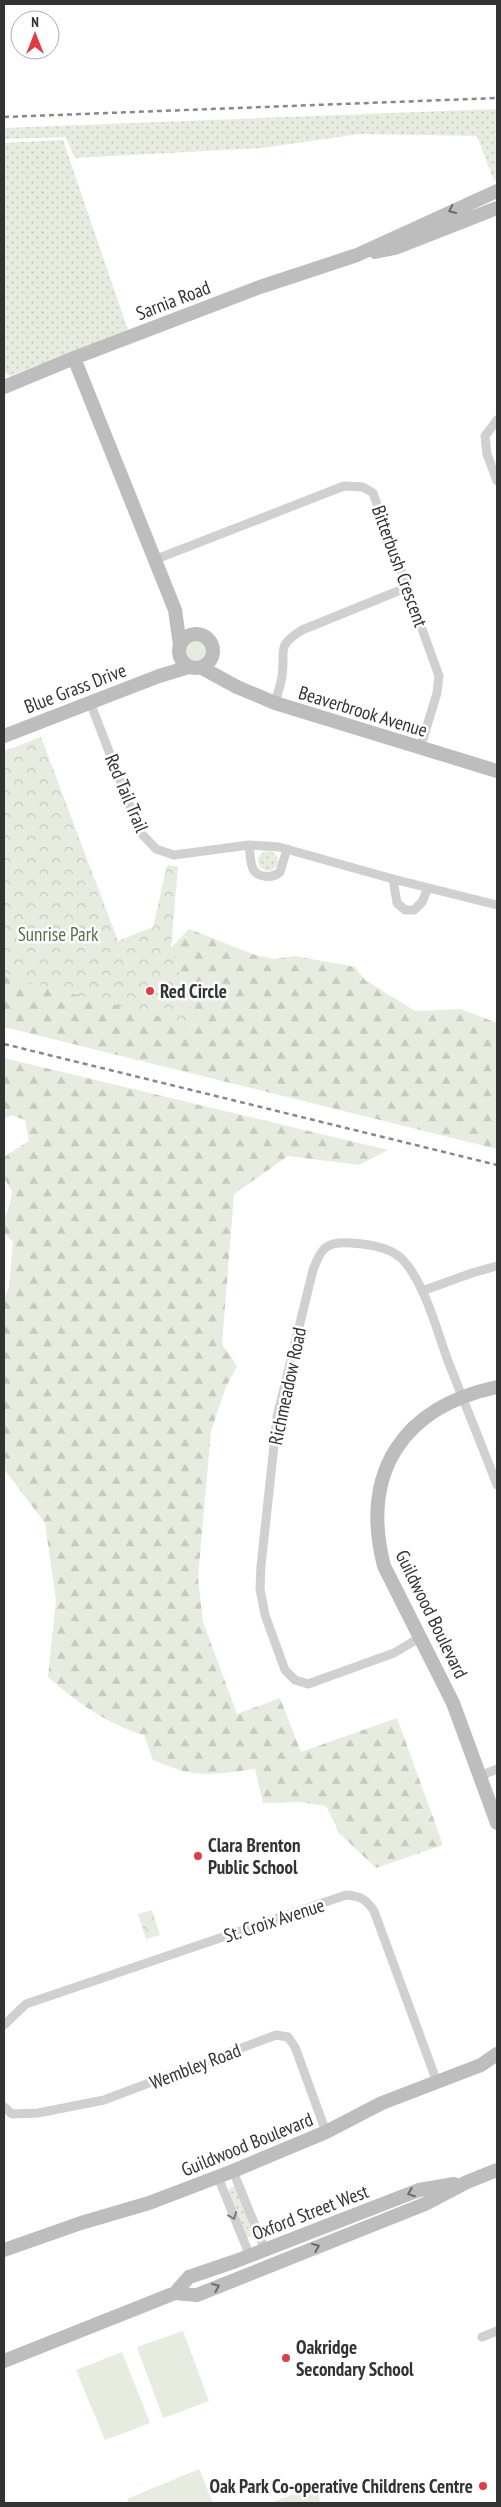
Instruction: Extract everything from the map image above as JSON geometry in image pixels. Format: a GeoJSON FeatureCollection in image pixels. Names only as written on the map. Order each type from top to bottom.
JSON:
{"type":"FeatureCollection","features":[{"type":"Feature","properties":{"kind":"street","name":"Sarnia Road"},"geometry":{"type":"LineString","coordinates":[[4,387],[74,358],[260,287],[357,255],[497,191]]}},
{"type":"Feature","properties":{"kind":"street","name":"Sarnia Road"},"geometry":{"type":"LineString","coordinates":[[357,255],[395,248],[497,208]]}},
{"type":"Feature","properties":{"kind":"street"},"geometry":{"type":"LineString","coordinates":[[74,358],[174,610],[180,658],[196,668],[209,664],[213,657]]}},
{"type":"Feature","properties":{"kind":"street"},"geometry":{"type":"LineString","coordinates":[[497,420],[486,436],[486,454],[497,481]]}},
{"type":"Feature","properties":{"kind":"street","name":"Bitterbush Crescent"},"geometry":{"type":"LineString","coordinates":[[154,560],[344,486],[363,486],[373,493],[439,676],[437,693],[420,749]]}},
{"type":"Feature","properties":{"kind":"street"},"geometry":{"type":"LineString","coordinates":[[275,703],[282,676],[282,652],[288,639],[302,630],[408,587]]}},
{"type":"Feature","properties":{"kind":"street"},"geometry":{"type":"LineString","coordinates":[[174,610],[196,634],[208,638],[212,644],[213,657],[222,677]]}},
{"type":"Feature","properties":{"kind":"street"},"geometry":{"type":"LineString","coordinates":[[179,648],[184,639],[196,634]]}},
{"type":"Feature","properties":{"kind":"street","name":"Blue Grass Drive"},"geometry":{"type":"LineString","coordinates":[[159,676],[179,648]]}},
{"type":"Feature","properties":{"kind":"street","name":"Beaverbrook Avenue"},"geometry":{"type":"LineString","coordinates":[[196,668],[222,677],[237,687],[275,703],[420,749],[497,771]]}},
{"type":"Feature","properties":{"kind":"street","name":"Blue Grass Drive"},"geometry":{"type":"LineString","coordinates":[[4,736],[159,676],[196,668]]}},
{"type":"Feature","properties":{"kind":"street","name":"Red Tail Trail"},"geometry":{"type":"LineString","coordinates":[[90,702],[140,832],[156,849],[174,855],[249,845],[287,849],[393,879],[497,905]]}},
{"type":"Feature","properties":{"kind":"street"},"geometry":{"type":"LineString","coordinates":[[249,845],[252,866],[259,874],[271,877],[280,872],[287,849]]}},
{"type":"Feature","properties":{"kind":"street"},"geometry":{"type":"LineString","coordinates":[[393,879],[397,903],[405,910],[414,910],[422,902],[428,888]]}},
{"type":"Feature","properties":{"kind":"street","name":"Richmeadow Road"},"geometry":{"type":"LineString","coordinates":[[421,1638],[394,1653],[308,1684],[295,1680],[285,1670],[265,1615],[260,1589],[261,1566],[277,1417],[318,1256],[326,1246],[336,1241],[359,1243],[391,1251],[404,1260],[422,1291],[497,1484]]}},
{"type":"Feature","properties":{"kind":"street"},"geometry":{"type":"LineString","coordinates":[[422,1291],[497,1266]]}},
{"type":"Feature","properties":{"kind":"street","name":"Guildwood Boulevard"},"geometry":{"type":"LineString","coordinates":[[497,1387],[435,1410],[417,1422],[401,1439],[390,1457],[383,1480],[378,1515],[379,1544],[384,1566],[453,1703],[497,1824]]}},
{"type":"Feature","properties":{"kind":"street"},"geometry":{"type":"LineString","coordinates":[[480,1776],[497,1769]]}},
{"type":"Feature","properties":{"kind":"street","name":"St. Croix Avenue"},"geometry":{"type":"LineString","coordinates":[[4,2025],[26,2004],[346,1896],[359,1896],[367,1901],[374,1911],[437,2082]]}},
{"type":"Feature","properties":{"kind":"street","name":"Wembley Road"},"geometry":{"type":"LineString","coordinates":[[4,2107],[12,2114],[38,2112],[104,2100],[276,2035],[288,2037],[295,2046],[326,2132]]}},
{"type":"Feature","properties":{"kind":"street","name":"Guildwood Boulevard"},"geometry":{"type":"LineString","coordinates":[[4,2250],[81,2223],[149,2203],[218,2177],[326,2132],[382,2103],[480,2065],[497,2054]]}},
{"type":"Feature","properties":{"kind":"street","name":"Oxford Street West"},"geometry":{"type":"LineString","coordinates":[[175,2293],[197,2295],[424,2204],[467,2182],[497,2170]]}},
{"type":"Feature","properties":{"kind":"street"},"geometry":{"type":"LineString","coordinates":[[233,2171],[265,2250]]}},
{"type":"Feature","properties":{"kind":"street"},"geometry":{"type":"LineString","coordinates":[[218,2177],[250,2256]]}},
{"type":"Feature","properties":{"kind":"street","name":"Oxford Street West"},"geometry":{"type":"LineString","coordinates":[[4,2361],[175,2293],[190,2277],[250,2256],[419,2190],[467,2182]]}},
{"type":"Feature","properties":{"kind":"street"},"geometry":{"type":"LineString","coordinates":[[482,2337],[497,2331]]}},
{"type":"Feature","properties":{"kind":"green space"},"geometry":{"type":"Polygon","coordinates":[[[497,109],[497,179],[494,181],[477,136],[359,134],[262,148],[75,158],[66,137],[4,139],[4,128],[497,109]]]}},
{"type":"Feature","properties":{"kind":"green space"},"geometry":{"type":"Polygon","coordinates":[[[63,140],[128,330],[10,376],[4,372],[4,143],[63,140]]]}},
{"type":"Feature","properties":{"kind":"green space"},"geometry":{"type":"Polygon","coordinates":[[[196,639],[204,642],[207,650],[204,658],[196,661],[188,658],[185,650],[188,642],[196,639]]]}},
{"type":"Feature","properties":{"kind":"green space","name":"Sunrise Park"},"geometry":{"type":"Polygon","coordinates":[[[41,737],[118,941],[153,927],[167,865],[178,867],[171,948],[197,1026],[4,976],[4,751],[41,737]]]}},
{"type":"Feature","properties":{"kind":"green space"},"geometry":{"type":"Polygon","coordinates":[[[268,851],[275,854],[278,861],[275,868],[268,871],[261,868],[258,861],[261,854],[268,851]]]}},
{"type":"Feature","properties":{"kind":"green space"},"geometry":{"type":"Polygon","coordinates":[[[189,929],[255,955],[275,959],[295,956],[355,967],[365,980],[415,1011],[461,1009],[497,1023],[497,1149],[4,1027],[4,973],[197,1026],[171,948],[189,929]]]}},
{"type":"Feature","properties":{"kind":"green space"},"geometry":{"type":"Polygon","coordinates":[[[4,1058],[388,1150],[359,1165],[288,1156],[234,1194],[222,1344],[237,1366],[226,1387],[211,1431],[198,1578],[203,1622],[237,1714],[280,1698],[301,1752],[397,1718],[443,1845],[376,1868],[340,1834],[326,1806],[299,1802],[263,1803],[255,1769],[203,1774],[181,1770],[153,1760],[144,1735],[104,1718],[70,1695],[48,1677],[56,1600],[45,1523],[4,1469],[4,1299],[9,1286],[13,1242],[4,1233],[4,1218],[9,1208],[12,1192],[4,1178],[4,1157],[29,1141],[25,1120],[11,1115],[4,1119],[4,1058]]]}},
{"type":"Feature","properties":{"kind":"green space"},"geometry":{"type":"Polygon","coordinates":[[[152,1910],[160,1935],[146,1939],[138,1914],[152,1910]]]}},
{"type":"Feature","properties":{"kind":"green space"},"geometry":{"type":"Polygon","coordinates":[[[230,2187],[236,2187],[254,2233],[252,2237],[246,2236],[229,2192],[230,2187]]]}},
{"type":"Feature","properties":{"kind":"green space"},"geometry":{"type":"Polygon","coordinates":[[[183,2331],[209,2401],[163,2418],[137,2347],[183,2331]]]}},
{"type":"Feature","properties":{"kind":"green space"},"geometry":{"type":"Polygon","coordinates":[[[122,2352],[150,2423],[105,2440],[76,2370],[122,2352]]]}},
{"type":"Feature","properties":{"kind":"green space"},"geometry":{"type":"Polygon","coordinates":[[[199,2469],[213,2503],[129,2503],[127,2499],[199,2469]]]}},
{"type":"Feature","properties":{"kind":"green space"},"geometry":{"type":"Polygon","coordinates":[[[315,2487],[321,2503],[269,2503],[315,2487]]]}},
{"type":"Feature","properties":{"kind":"railway"},"geometry":{"type":"LineString","coordinates":[[4,117],[497,98]]}},
{"type":"Feature","properties":{"kind":"railway"},"geometry":{"type":"LineString","coordinates":[[4,1044],[497,1165]]}},
{"type":"Feature","properties":{"kind":"place","name":"Red Circle"},"geometry":{"type":"Point","coordinates":[150,991]}},
{"type":"Feature","properties":{"kind":"place","name":"Clara Brenton Public School"},"geometry":{"type":"Point","coordinates":[198,1856]}},
{"type":"Feature","properties":{"kind":"place","name":"Oakridge Secondary School"},"geometry":{"type":"Point","coordinates":[286,2358]}},
{"type":"Feature","properties":{"kind":"place","name":"Oak Park Co-operative Childrens Centre"},"geometry":{"type":"Point","coordinates":[483,2486]}}]}
